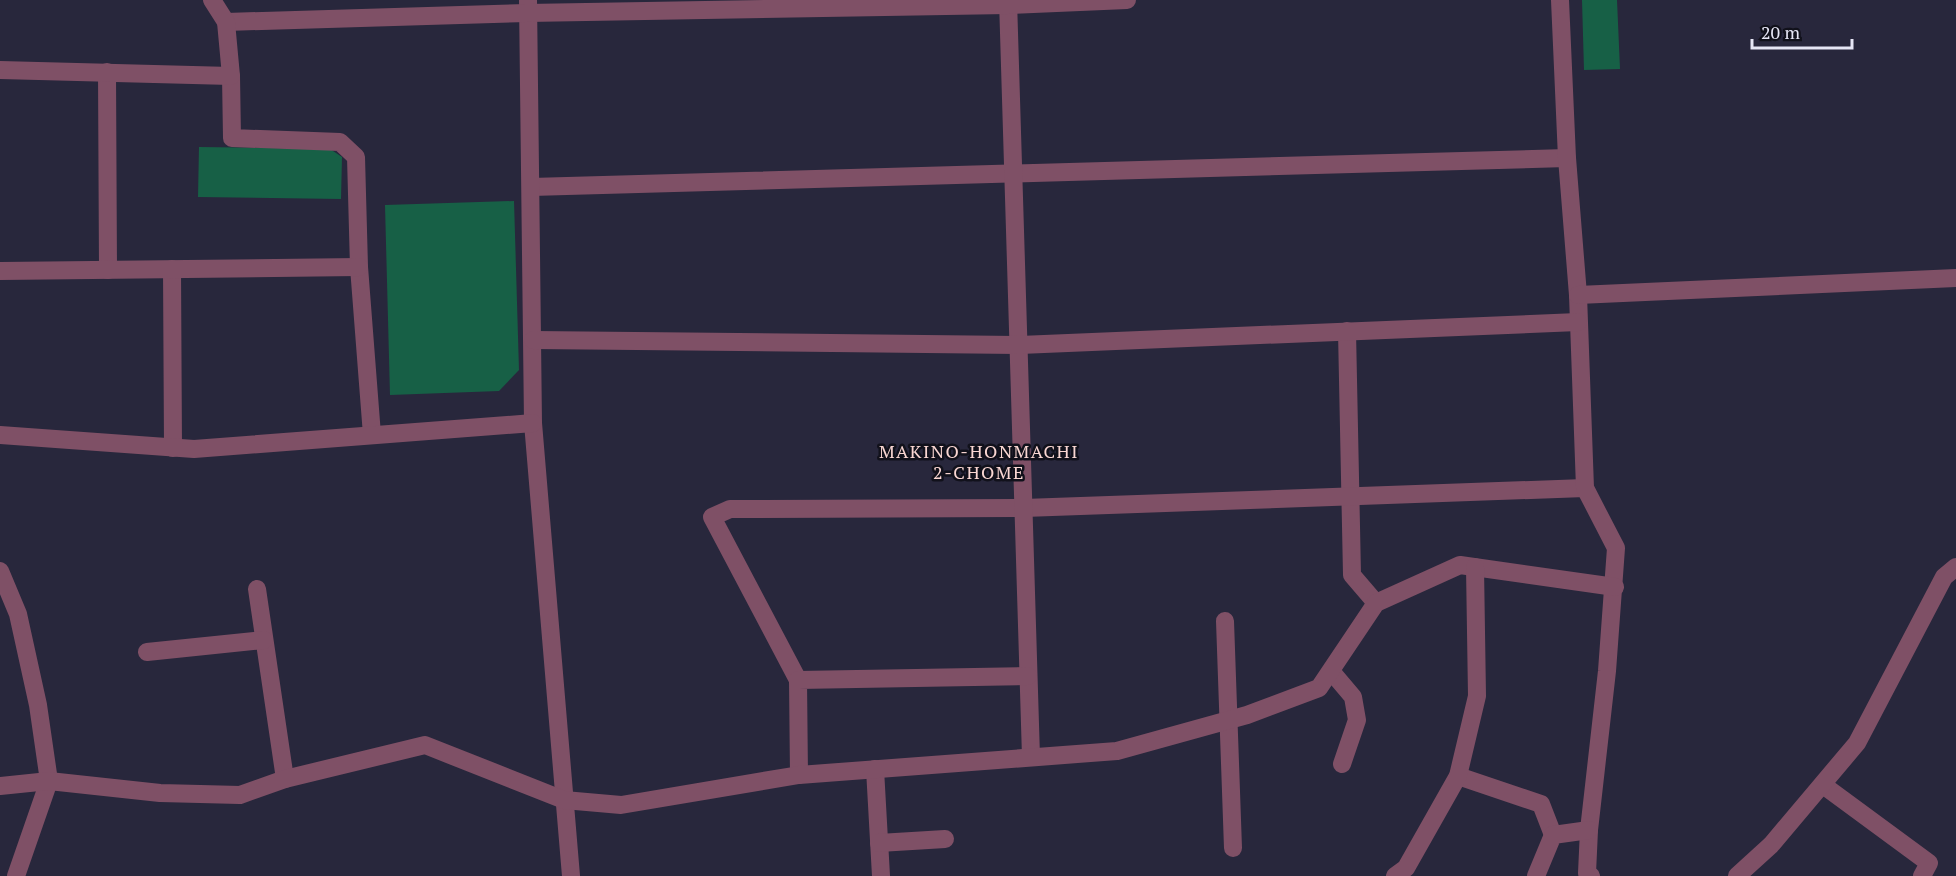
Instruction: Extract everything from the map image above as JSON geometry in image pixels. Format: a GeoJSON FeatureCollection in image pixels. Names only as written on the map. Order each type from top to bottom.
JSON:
{"type":"FeatureCollection","features":[{"type":"Feature","properties":{"kind":"street"},"geometry":{"type":"LineString","coordinates":[[212,0],[226,22],[231,75],[232,138],[340,142],[356,157],[358,267],[372,435]]}},
{"type":"Feature","properties":{"kind":"street"},"geometry":{"type":"LineString","coordinates":[[226,22],[527,6],[1008,3],[1127,0]]}},
{"type":"Feature","properties":{"kind":"street"},"geometry":{"type":"LineString","coordinates":[[1560,0],[1567,159],[1578,295],[1585,488],[1616,548],[1589,830],[1587,873],[1591,876]]}},
{"type":"Feature","properties":{"kind":"street"},"geometry":{"type":"LineString","coordinates":[[1008,3],[1031,757]]}},
{"type":"Feature","properties":{"kind":"street"},"geometry":{"type":"LineString","coordinates":[[527,6],[533,423],[571,876]]}},
{"type":"Feature","properties":{"kind":"street"},"geometry":{"type":"LineString","coordinates":[[0,70],[231,75]]}},
{"type":"Feature","properties":{"kind":"street"},"geometry":{"type":"LineString","coordinates":[[107,72],[108,270]]}},
{"type":"Feature","properties":{"kind":"street"},"geometry":{"type":"LineString","coordinates":[[531,187],[1014,172],[1567,159]]}},
{"type":"Feature","properties":{"kind":"street"},"geometry":{"type":"LineString","coordinates":[[0,271],[358,267]]}},
{"type":"Feature","properties":{"kind":"street"},"geometry":{"type":"LineString","coordinates":[[172,269],[173,448]]}},
{"type":"Feature","properties":{"kind":"street"},"geometry":{"type":"LineString","coordinates":[[1578,295],[1956,279]]}},
{"type":"Feature","properties":{"kind":"street"},"geometry":{"type":"LineString","coordinates":[[533,340],[1020,345],[1578,322]]}},
{"type":"Feature","properties":{"kind":"street"},"geometry":{"type":"LineString","coordinates":[[1347,331],[1352,575],[1376,603]]}},
{"type":"Feature","properties":{"kind":"street"},"geometry":{"type":"LineString","coordinates":[[0,435],[194,449],[533,423]]}},
{"type":"Feature","properties":{"kind":"street"},"geometry":{"type":"LineString","coordinates":[[799,775],[798,680],[712,517],[730,509],[1024,508],[1585,488]]}},
{"type":"Feature","properties":{"kind":"street"},"geometry":{"type":"LineString","coordinates":[[0,786],[49,781],[160,793],[240,795],[285,779],[425,746],[564,800],[621,806],[799,775],[1117,751],[1228,720],[1319,688],[1376,603],[1460,565],[1614,587]]}},
{"type":"Feature","properties":{"kind":"street"},"geometry":{"type":"LineString","coordinates":[[1395,876],[1406,868],[1458,776],[1477,696],[1475,567]]}},
{"type":"Feature","properties":{"kind":"street"},"geometry":{"type":"LineString","coordinates":[[1737,876],[1771,845],[1857,743],[1944,577],[1956,567]]}},
{"type":"Feature","properties":{"kind":"street"},"geometry":{"type":"LineString","coordinates":[[0,571],[4,589],[18,614],[38,705],[49,781],[16,876]]}},
{"type":"Feature","properties":{"kind":"street"},"geometry":{"type":"LineString","coordinates":[[257,589],[285,779]]}},
{"type":"Feature","properties":{"kind":"street"},"geometry":{"type":"LineString","coordinates":[[1225,621],[1233,848]]}},
{"type":"Feature","properties":{"kind":"street"},"geometry":{"type":"LineString","coordinates":[[147,652],[264,640]]}},
{"type":"Feature","properties":{"kind":"street"},"geometry":{"type":"LineString","coordinates":[[1331,671],[1353,697],[1357,720],[1342,764]]}},
{"type":"Feature","properties":{"kind":"street"},"geometry":{"type":"LineString","coordinates":[[798,680],[1028,676]]}},
{"type":"Feature","properties":{"kind":"street"},"geometry":{"type":"LineString","coordinates":[[875,769],[881,876]]}},
{"type":"Feature","properties":{"kind":"street"},"geometry":{"type":"LineString","coordinates":[[1458,776],[1541,804],[1554,835],[1536,876]]}},
{"type":"Feature","properties":{"kind":"street"},"geometry":{"type":"LineString","coordinates":[[1823,785],[1929,863],[1922,876]]}},
{"type":"Feature","properties":{"kind":"street"},"geometry":{"type":"LineString","coordinates":[[1554,835],[1589,830]]}},
{"type":"Feature","properties":{"kind":"street"},"geometry":{"type":"LineString","coordinates":[[879,843],[945,838]]}},
{"type":"Feature","properties":{"kind":"green space"},"geometry":{"type":"Polygon","coordinates":[[[1582,0],[1617,0],[1620,69],[1584,70],[1582,0]]]}},
{"type":"Feature","properties":{"kind":"green space"},"geometry":{"type":"Polygon","coordinates":[[[199,147],[330,149],[342,157],[341,199],[198,197],[199,147]]]}},
{"type":"Feature","properties":{"kind":"green space"},"geometry":{"type":"Polygon","coordinates":[[[514,201],[519,370],[499,391],[390,395],[385,205],[514,201]]]}},
{"type":"Feature","properties":{"kind":"district","name":"MAKINO-HONMACHI 2-CHOME"},"geometry":{"type":"Point","coordinates":[979,461]}}]}
